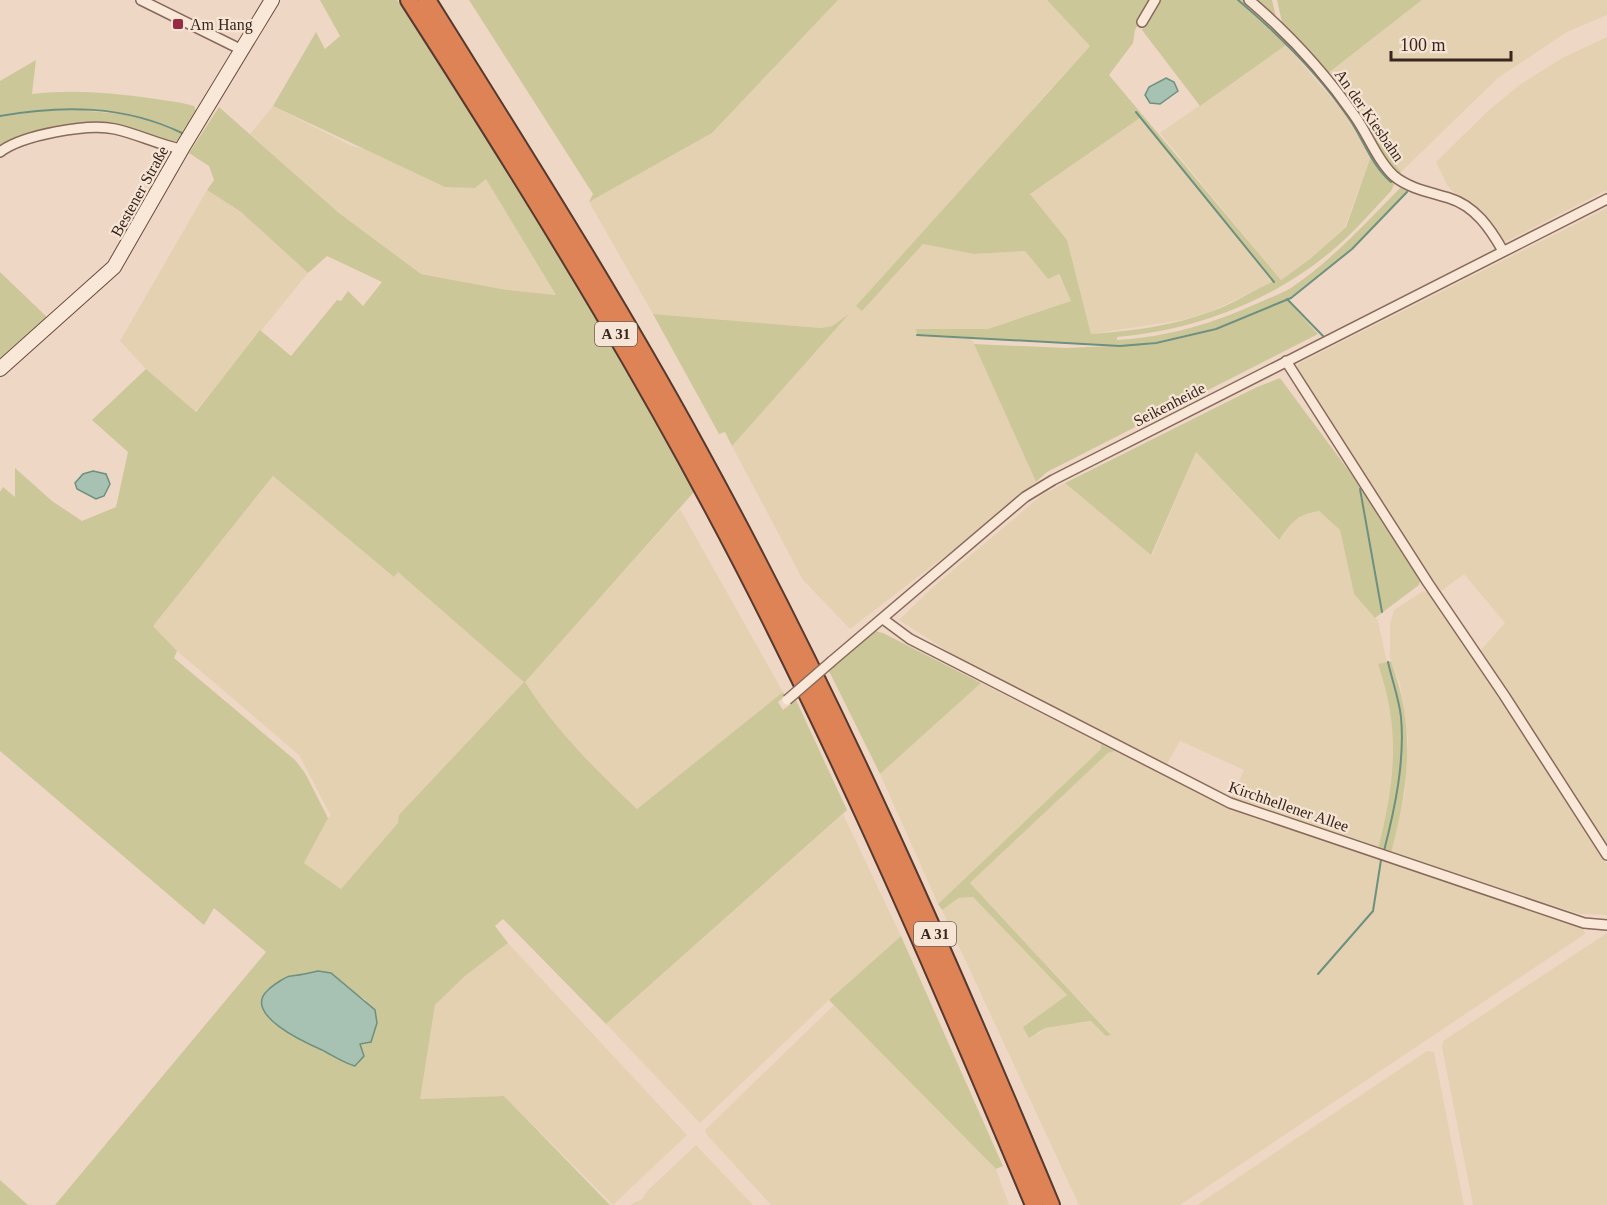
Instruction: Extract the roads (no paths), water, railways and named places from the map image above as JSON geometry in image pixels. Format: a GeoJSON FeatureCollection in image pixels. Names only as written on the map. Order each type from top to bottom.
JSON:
{"type":"FeatureCollection","features":[{"type":"Feature","properties":{"kind":"highway","name":"A 31"},"geometry":{"type":"LineString","coordinates":[[409,0],[573,261],[686,460],[776,629],[859,802],[962,1033],[1034,1205]]}},
{"type":"Feature","properties":{"kind":"highway","name":"A 31"},"geometry":{"type":"LineString","coordinates":[[427,0],[514,136],[608,293],[699,450],[783,612],[882,817],[976,1026],[1051,1205]]}},
{"type":"Feature","properties":{"kind":"street"},"geometry":{"type":"LineString","coordinates":[[141,0],[242,50]]}},
{"type":"Feature","properties":{"kind":"street","name":"Bestener Straße"},"geometry":{"type":"LineString","coordinates":[[0,369],[114,267],[182,147],[272,0]]}},
{"type":"Feature","properties":{"kind":"street"},"geometry":{"type":"LineString","coordinates":[[1142,22],[1155,0]]}},
{"type":"Feature","properties":{"kind":"street","name":"An der Kiesbahn"},"geometry":{"type":"LineString","coordinates":[[1249,0],[1290,36],[1327,79],[1353,113],[1386,168],[1413,187],[1465,205],[1485,222],[1503,251]]}},
{"type":"Feature","properties":{"kind":"street"},"geometry":{"type":"LineString","coordinates":[[0,152],[21,141],[103,127],[182,147]]}},
{"type":"Feature","properties":{"kind":"street","name":"Seikenheide"},"geometry":{"type":"LineString","coordinates":[[787,700],[1036,490],[1286,360],[1607,199]]}},
{"type":"Feature","properties":{"kind":"street"},"geometry":{"type":"LineString","coordinates":[[1286,360],[1428,583],[1504,695],[1607,855]]}},
{"type":"Feature","properties":{"kind":"street","name":"Kirchhellener Allee"},"geometry":{"type":"LineString","coordinates":[[883,619],[910,639],[1230,803],[1584,923],[1607,925]]}},
{"type":"Feature","properties":{"kind":"waterway"},"geometry":{"type":"LineString","coordinates":[[1238,0],[1268,26],[1324,85],[1353,125],[1378,168],[1391,182]]}},
{"type":"Feature","properties":{"kind":"waterway"},"geometry":{"type":"LineString","coordinates":[[0,116],[70,109],[115,112],[138,117],[182,133]]}},
{"type":"Feature","properties":{"kind":"waterway"},"geometry":{"type":"LineString","coordinates":[[1136,112],[1274,282]]}},
{"type":"Feature","properties":{"kind":"waterway"},"geometry":{"type":"LineString","coordinates":[[917,335],[1120,346],[1156,343],[1216,329],[1291,298],[1352,249],[1407,192]]}},
{"type":"Feature","properties":{"kind":"waterway"},"geometry":{"type":"LineString","coordinates":[[1287,299],[1323,336]]}},
{"type":"Feature","properties":{"kind":"waterway"},"geometry":{"type":"LineString","coordinates":[[1360,489],[1382,612]]}},
{"type":"Feature","properties":{"kind":"waterway"},"geometry":{"type":"LineString","coordinates":[[1384,851],[1395,801],[1402,750],[1400,710],[1388,662]]}},
{"type":"Feature","properties":{"kind":"waterway"},"geometry":{"type":"LineString","coordinates":[[1318,974],[1373,911],[1381,860]]}},
{"type":"Feature","properties":{"kind":"place","name":"Am Hang"},"geometry":{"type":"Point","coordinates":[178,24]}}]}
